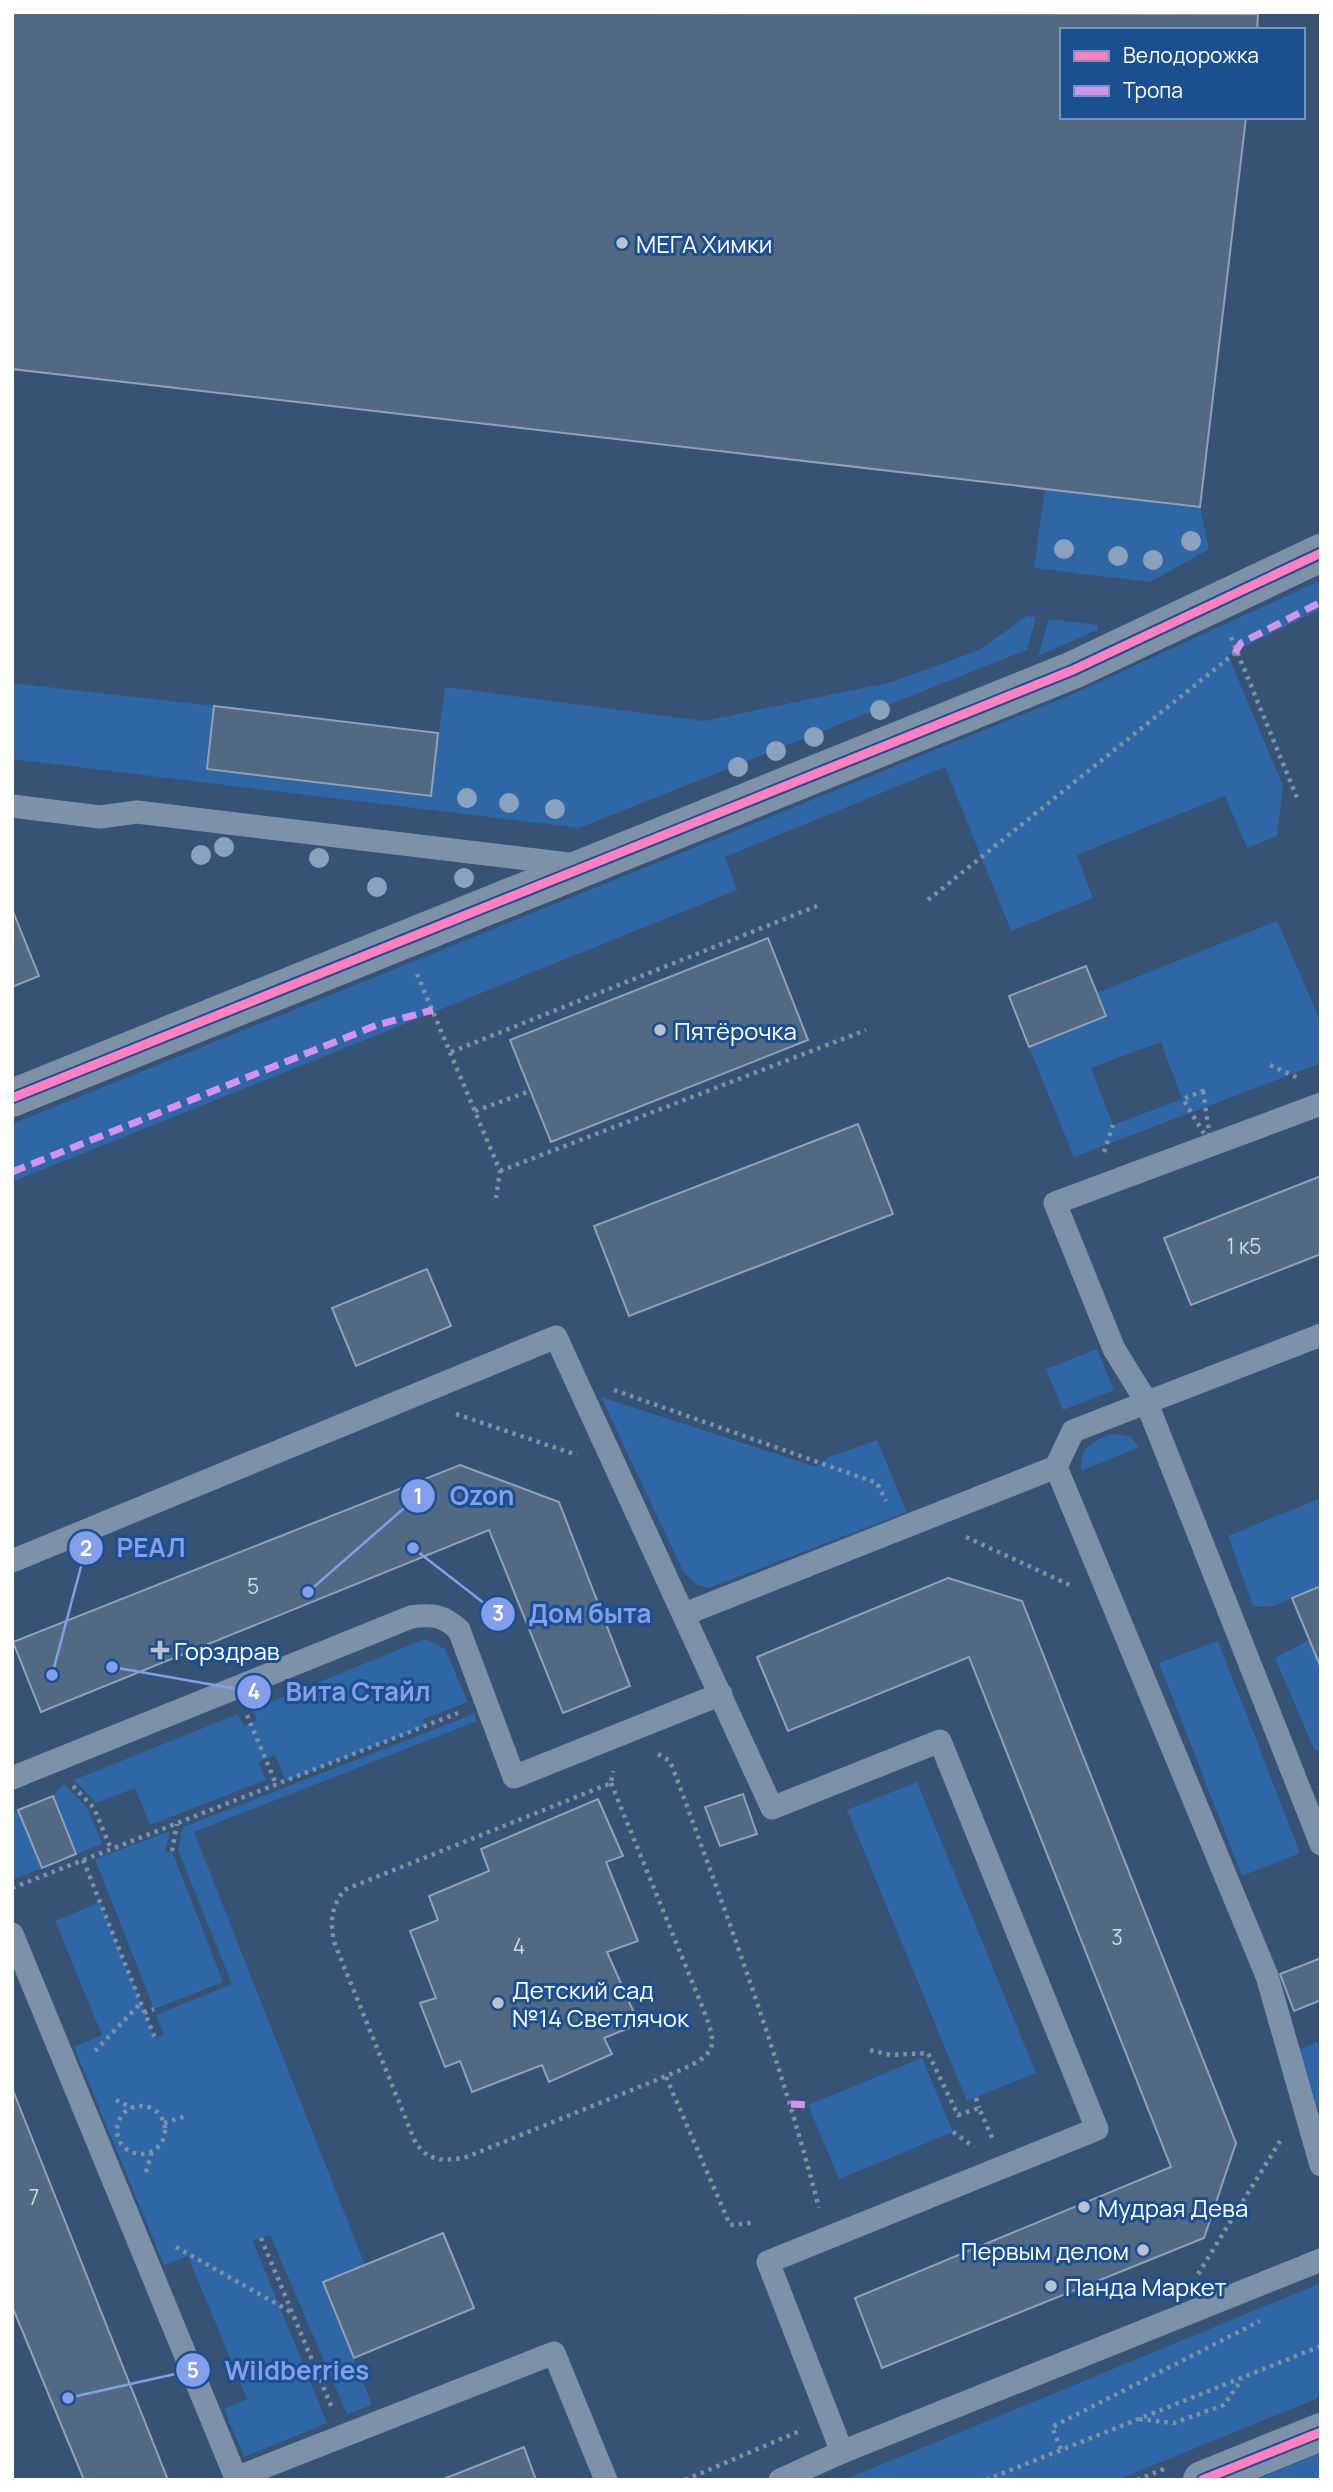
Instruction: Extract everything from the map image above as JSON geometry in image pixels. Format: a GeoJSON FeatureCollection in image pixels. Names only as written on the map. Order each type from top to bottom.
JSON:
{"type":"FeatureCollection","features":[{"type":"Feature","properties":{"kind":"street"},"geometry":{"type":"LineString","coordinates":[[12,1098],[1073,670],[1321,553]]}},
{"type":"Feature","properties":{"kind":"street"},"geometry":{"type":"LineString","coordinates":[[1202,2480],[1321,2432]]}},
{"type":"Feature","properties":{"kind":"lane"},"geometry":{"type":"LineString","coordinates":[[12,806],[100,817],[137,812],[583,866]]}},
{"type":"Feature","properties":{"kind":"lane"},"geometry":{"type":"LineString","coordinates":[[1321,1104],[1055,1203],[1114,1349],[1146,1401],[1321,1844]]}},
{"type":"Feature","properties":{"kind":"lane"},"geometry":{"type":"LineString","coordinates":[[685,1614],[1056,1467],[1073,1430],[1321,1335]]}},
{"type":"Feature","properties":{"kind":"lane"},"geometry":{"type":"LineString","coordinates":[[12,1561],[556,1337],[772,1808],[940,1741],[1097,2129],[768,2262],[842,2452]]}},
{"type":"Feature","properties":{"kind":"lane"},"geometry":{"type":"LineString","coordinates":[[1056,1467],[1267,1976],[1321,2165]]}},
{"type":"Feature","properties":{"kind":"lane"},"geometry":{"type":"LineString","coordinates":[[12,1778],[411,1617],[429,1614],[446,1618],[458,1630],[514,1777],[721,1694]]}},
{"type":"Feature","properties":{"kind":"lane"},"geometry":{"type":"LineString","coordinates":[[12,1934],[236,2479],[343,2434],[554,2353],[606,2480]]}},
{"type":"Feature","properties":{"kind":"lane"},"geometry":{"type":"LineString","coordinates":[[780,2480],[842,2452],[1321,2260]]}},
{"type":"Feature","properties":{"kind":"path"},"geometry":{"type":"LineString","coordinates":[[928,900],[1235,653],[1298,800]]}},
{"type":"Feature","properties":{"kind":"path"},"geometry":{"type":"LineString","coordinates":[[451,1052],[817,906]]}},
{"type":"Feature","properties":{"kind":"path"},"geometry":{"type":"LineString","coordinates":[[412,964],[500,1171],[496,1198]]}},
{"type":"Feature","properties":{"kind":"path"},"geometry":{"type":"LineString","coordinates":[[500,1171],[866,1030]]}},
{"type":"Feature","properties":{"kind":"path"},"geometry":{"type":"LineString","coordinates":[[475,1111],[530,1091]]}},
{"type":"Feature","properties":{"kind":"path"},"geometry":{"type":"LineString","coordinates":[[574,1376],[877,1483],[899,1527]]}},
{"type":"Feature","properties":{"kind":"path"},"geometry":{"type":"LineString","coordinates":[[409,1398],[617,1468]]}},
{"type":"Feature","properties":{"kind":"path"},"geometry":{"type":"LineString","coordinates":[[924,1518],[1115,1606]]}},
{"type":"Feature","properties":{"kind":"path"},"geometry":{"type":"LineString","coordinates":[[236,1688],[276,1784]]}},
{"type":"Feature","properties":{"kind":"path"},"geometry":{"type":"LineString","coordinates":[[12,1888],[486,1702]]}},
{"type":"Feature","properties":{"kind":"path"},"geometry":{"type":"LineString","coordinates":[[651,1750],[670,1761],[764,2018],[786,2086],[827,2239]]}},
{"type":"Feature","properties":{"kind":"path"},"geometry":{"type":"LineString","coordinates":[[50,1763],[94,1808],[111,1849]]}},
{"type":"Feature","properties":{"kind":"path"},"geometry":{"type":"LineString","coordinates":[[611,1783],[344,1890],[336,1902],[330,1920],[334,1942],[416,2144],[428,2156],[443,2160],[464,2158],[666,2077],[705,2059],[712,2049],[713,2035],[611,1783],[614,1765]]}},
{"type":"Feature","properties":{"kind":"path"},"geometry":{"type":"LineString","coordinates":[[172,1851],[177,1823]]}},
{"type":"Feature","properties":{"kind":"path"},"geometry":{"type":"LineString","coordinates":[[83,1860],[155,2038]]}},
{"type":"Feature","properties":{"kind":"path"},"geometry":{"type":"LineString","coordinates":[[71,2077],[140,2004]]}},
{"type":"Feature","properties":{"kind":"path"},"geometry":{"type":"LineString","coordinates":[[144,2013],[154,2009]]}},
{"type":"Feature","properties":{"kind":"path"},"geometry":{"type":"LineString","coordinates":[[870,2050],[890,2055],[928,2053],[958,2115],[979,2108]]}},
{"type":"Feature","properties":{"kind":"path"},"geometry":{"type":"LineString","coordinates":[[666,2077],[730,2225],[751,2223]]}},
{"type":"Feature","properties":{"kind":"path"},"geometry":{"type":"LineString","coordinates":[[976,2098],[1003,2167]]}},
{"type":"Feature","properties":{"kind":"path"},"geometry":{"type":"LineString","coordinates":[[1169,2322],[1302,2105]]}},
{"type":"Feature","properties":{"kind":"path"},"geometry":{"type":"LineString","coordinates":[[140,2106],[155,2111],[164,2123],[163,2139],[152,2151],[145,2153],[130,2151],[117,2133],[120,2118],[125,2112],[140,2106]]}},
{"type":"Feature","properties":{"kind":"path"},"geometry":{"type":"LineString","coordinates":[[164,2123],[186,2116]]}},
{"type":"Feature","properties":{"kind":"path"},"geometry":{"type":"LineString","coordinates":[[131,2221],[291,2312]]}},
{"type":"Feature","properties":{"kind":"path"},"geometry":{"type":"LineString","coordinates":[[261,2238],[343,2434]]}},
{"type":"Feature","properties":{"kind":"path"},"geometry":{"type":"LineString","coordinates":[[1061,2449],[1052,2427],[1272,2316]]}},
{"type":"Feature","properties":{"kind":"path"},"geometry":{"type":"LineString","coordinates":[[986,2480],[1321,2346]]}},
{"type":"Feature","properties":{"kind":"path"},"geometry":{"type":"LineString","coordinates":[[1138,2418],[1174,2423],[1224,2405],[1244,2376]]}},
{"type":"Feature","properties":{"kind":"path"},"geometry":{"type":"LineString","coordinates":[[685,2480],[829,2419]]}},
{"type":"Feature","properties":{"kind":"shaded area"},"geometry":{"type":"Polygon","coordinates":[[[1045,488],[1200,507],[1209,549],[1150,582],[1034,568],[1045,488]]]}},
{"type":"Feature","properties":{"kind":"shaded area"},"geometry":{"type":"Polygon","coordinates":[[[1321,580],[1321,609],[1228,655],[1283,786],[1277,836],[1247,848],[1225,796],[1077,855],[1093,898],[1011,931],[945,767],[725,857],[737,890],[12,1182],[12,1124],[1073,694],[1321,580]]]}},
{"type":"Feature","properties":{"kind":"shaded area"},"geometry":{"type":"Polygon","coordinates":[[[1027,616],[1036,617],[1027,650],[579,828],[12,759],[12,683],[214,706],[207,769],[430,796],[445,687],[704,721],[892,682],[979,650],[1027,616]]]}},
{"type":"Feature","properties":{"kind":"shaded area"},"geometry":{"type":"Polygon","coordinates":[[[1049,619],[1098,625],[1097,630],[1038,656],[1049,619]]]}},
{"type":"Feature","properties":{"kind":"shaded area"},"geometry":{"type":"Polygon","coordinates":[[[1277,921],[1321,1022],[1321,1063],[1074,1157],[1029,1047],[1106,1016],[1097,993],[1277,921]],[[1161,1042],[1091,1068],[1113,1125],[1182,1099],[1161,1042]]]}},
{"type":"Feature","properties":{"kind":"shaded area"},"geometry":{"type":"Polygon","coordinates":[[[1097,1349],[1114,1390],[1063,1410],[1046,1369],[1097,1349]]]}},
{"type":"Feature","properties":{"kind":"shaded area"},"geometry":{"type":"Polygon","coordinates":[[[601,1397],[816,1467],[829,1457],[877,1440],[907,1512],[709,1588],[697,1585],[684,1573],[601,1397]]]}},
{"type":"Feature","properties":{"kind":"shaded area"},"geometry":{"type":"Polygon","coordinates":[[[1111,1434],[1130,1436],[1139,1447],[1081,1471],[1082,1456],[1088,1446],[1111,1434]]]}},
{"type":"Feature","properties":{"kind":"shaded area"},"geometry":{"type":"Polygon","coordinates":[[[1321,1498],[1321,1586],[1271,1607],[1253,1606],[1228,1536],[1321,1498]]]}},
{"type":"Feature","properties":{"kind":"shaded area"},"geometry":{"type":"Polygon","coordinates":[[[425,1639],[445,1649],[468,1702],[423,1719],[425,1726],[286,1781],[275,1755],[259,1762],[266,1780],[150,1825],[135,1788],[96,1803],[74,1780],[238,1714],[244,1726],[257,1720],[253,1709],[425,1639]]]}},
{"type":"Feature","properties":{"kind":"shaded area"},"geometry":{"type":"Polygon","coordinates":[[[1309,1640],[1321,1668],[1321,1749],[1315,1751],[1275,1658],[1309,1640]]]}},
{"type":"Feature","properties":{"kind":"shaded area"},"geometry":{"type":"Polygon","coordinates":[[[1218,1641],[1300,1853],[1242,1876],[1159,1663],[1218,1641]]]}},
{"type":"Feature","properties":{"kind":"shaded area"},"geometry":{"type":"Polygon","coordinates":[[[474,1714],[477,1721],[194,1832],[365,2265],[323,2283],[372,2405],[347,2414],[270,2235],[253,2241],[327,2423],[244,2457],[224,2409],[247,2399],[188,2256],[164,2265],[74,2047],[102,2035],[55,1921],[100,1902],[155,2038],[164,2035],[156,2015],[232,1984],[178,1850],[183,1827],[474,1714]]]}},
{"type":"Feature","properties":{"kind":"shaded area"},"geometry":{"type":"Polygon","coordinates":[[[917,1782],[1036,2073],[967,2101],[847,1810],[917,1782]]]}},
{"type":"Feature","properties":{"kind":"shaded area"},"geometry":{"type":"Polygon","coordinates":[[[64,1784],[88,1809],[102,1844],[76,1854],[53,1796],[64,1784]]]}},
{"type":"Feature","properties":{"kind":"shaded area"},"geometry":{"type":"Polygon","coordinates":[[[18,1810],[42,1868],[12,1880],[12,1813],[18,1810]]]}},
{"type":"Feature","properties":{"kind":"shaded area"},"geometry":{"type":"Polygon","coordinates":[[[170,1831],[165,1853],[172,1851],[223,1982],[154,2009],[95,1859],[170,1831]]]}},
{"type":"Feature","properties":{"kind":"shaded area"},"geometry":{"type":"Polygon","coordinates":[[[1321,2041],[1321,2115],[1301,2064],[1300,2049],[1321,2041]]]}},
{"type":"Feature","properties":{"kind":"shaded area"},"geometry":{"type":"Polygon","coordinates":[[[922,2058],[953,2132],[839,2179],[808,2105],[922,2058]]]}},
{"type":"Feature","properties":{"kind":"shaded area"},"geometry":{"type":"Polygon","coordinates":[[[1321,2283],[1321,2397],[1117,2480],[844,2480],[1321,2283]]]}},
{"type":"Feature","properties":{"kind":"shaded area"},"geometry":{"type":"Polygon","coordinates":[[[1321,2453],[1321,2480],[1255,2480],[1321,2453]]]}},
{"type":"Feature","properties":{"kind":"building","name":"МЕГА Химки"},"geometry":{"type":"Polygon","coordinates":[[[12,12],[1258,14],[1257,28],[1060,28],[1060,119],[1246,119],[1200,507],[12,369],[12,12]]]}},
{"type":"Feature","properties":{"kind":"building"},"geometry":{"type":"Polygon","coordinates":[[[214,706],[438,733],[431,796],[207,769],[214,706]]]}},
{"type":"Feature","properties":{"kind":"building"},"geometry":{"type":"Polygon","coordinates":[[[12,909],[39,976],[12,987],[12,909]]]}},
{"type":"Feature","properties":{"kind":"building"},"geometry":{"type":"Polygon","coordinates":[[[768,938],[808,1040],[551,1142],[510,1040],[768,938]]]}},
{"type":"Feature","properties":{"kind":"building"},"geometry":{"type":"Polygon","coordinates":[[[1086,966],[1106,1016],[1029,1047],[1009,996],[1086,966]]]}},
{"type":"Feature","properties":{"kind":"building"},"geometry":{"type":"Polygon","coordinates":[[[858,1124],[893,1214],[629,1316],[594,1226],[858,1124]]]}},
{"type":"Feature","properties":{"kind":"building"},"geometry":{"type":"Polygon","coordinates":[[[1321,1176],[1321,1254],[1191,1305],[1164,1238],[1321,1176]]]}},
{"type":"Feature","properties":{"kind":"building"},"geometry":{"type":"Polygon","coordinates":[[[427,1269],[451,1326],[356,1366],[332,1308],[427,1269]]]}},
{"type":"Feature","properties":{"kind":"building"},"geometry":{"type":"Polygon","coordinates":[[[460,1465],[559,1502],[630,1686],[563,1713],[489,1530],[41,1712],[13,1642],[460,1465]]]}},
{"type":"Feature","properties":{"kind":"building"},"geometry":{"type":"Polygon","coordinates":[[[948,1578],[1022,1601],[1236,2143],[1204,2238],[882,2368],[855,2298],[1171,2167],[969,1657],[788,1731],[757,1657],[948,1578]]]}},
{"type":"Feature","properties":{"kind":"building"},"geometry":{"type":"Polygon","coordinates":[[[1321,1586],[1321,1668],[1292,1598],[1321,1586]]]}},
{"type":"Feature","properties":{"kind":"building"},"geometry":{"type":"Polygon","coordinates":[[[743,1794],[757,1834],[720,1846],[705,1807],[743,1794]]]}},
{"type":"Feature","properties":{"kind":"building"},"geometry":{"type":"Polygon","coordinates":[[[53,1796],[76,1854],[42,1868],[18,1810],[53,1796]]]}},
{"type":"Feature","properties":{"kind":"building"},"geometry":{"type":"Polygon","coordinates":[[[598,1799],[623,1856],[606,1862],[638,1941],[607,1952],[639,2024],[604,2038],[612,2054],[549,2082],[542,2065],[472,2092],[460,2061],[445,2067],[420,2003],[436,1998],[410,1931],[438,1920],[429,1896],[489,1871],[481,1849],[598,1799]]]}},
{"type":"Feature","properties":{"kind":"building"},"geometry":{"type":"Polygon","coordinates":[[[1321,1958],[1321,2000],[1294,2011],[1280,1974],[1321,1958]]]}},
{"type":"Feature","properties":{"kind":"building"},"geometry":{"type":"Polygon","coordinates":[[[12,2088],[168,2480],[84,2480],[12,2306],[12,2088]]]}},
{"type":"Feature","properties":{"kind":"building"},"geometry":{"type":"Polygon","coordinates":[[[443,2233],[474,2308],[354,2358],[323,2282],[443,2233]]]}},
{"type":"Feature","properties":{"kind":"building"},"geometry":{"type":"Polygon","coordinates":[[[524,2447],[536,2480],[441,2480],[524,2447]]]}},
{"type":"Feature","properties":{"kind":"marked path"},"geometry":{"type":"LineString","coordinates":[[1235,653],[1241,643],[1321,602]]}},
{"type":"Feature","properties":{"kind":"marked path"},"geometry":{"type":"LineString","coordinates":[[12,1172],[377,1025],[433,1010]]}},
{"type":"Feature","properties":{"kind":"marked path"},"geometry":{"type":"LineString","coordinates":[[791,2104],[808,2105]]}},
{"type":"Feature","properties":{"kind":"cycle path"},"geometry":{"type":"LineString","coordinates":[[12,1098],[1073,670],[1321,553]]}},
{"type":"Feature","properties":{"kind":"cycle path"},"geometry":{"type":"LineString","coordinates":[[1202,2480],[1321,2432]]}},
{"type":"Feature","properties":{"kind":"place","name":"МЕГА Химки"},"geometry":{"type":"Point","coordinates":[622,243]}},
{"type":"Feature","properties":{"kind":"place","name":"Пятёрочка"},"geometry":{"type":"Point","coordinates":[660,1030]}},
{"type":"Feature","properties":{"kind":"place","name":"Дом быта"},"geometry":{"type":"Point","coordinates":[413,1548]}},
{"type":"Feature","properties":{"kind":"place","name":"Ozon"},"geometry":{"type":"Point","coordinates":[308,1592]}},
{"type":"Feature","properties":{"kind":"place","name":"Горздрав"},"geometry":{"type":"Point","coordinates":[160,1650]}},
{"type":"Feature","properties":{"kind":"place","name":"Вита Стайл"},"geometry":{"type":"Point","coordinates":[112,1667]}},
{"type":"Feature","properties":{"kind":"place","name":"РЕАЛ"},"geometry":{"type":"Point","coordinates":[52,1675]}},
{"type":"Feature","properties":{"kind":"place","name":"Детский сад №14 Светлячок"},"geometry":{"type":"Point","coordinates":[498,2003]}},
{"type":"Feature","properties":{"kind":"place","name":"Мудрая Дева"},"geometry":{"type":"Point","coordinates":[1084,2207]}},
{"type":"Feature","properties":{"kind":"place","name":"Первым делом"},"geometry":{"type":"Point","coordinates":[1143,2250]}},
{"type":"Feature","properties":{"kind":"place","name":"Панда Маркет"},"geometry":{"type":"Point","coordinates":[1051,2286]}},
{"type":"Feature","properties":{"kind":"place","name":"Wildberries"},"geometry":{"type":"Point","coordinates":[68,2398]}}]}
